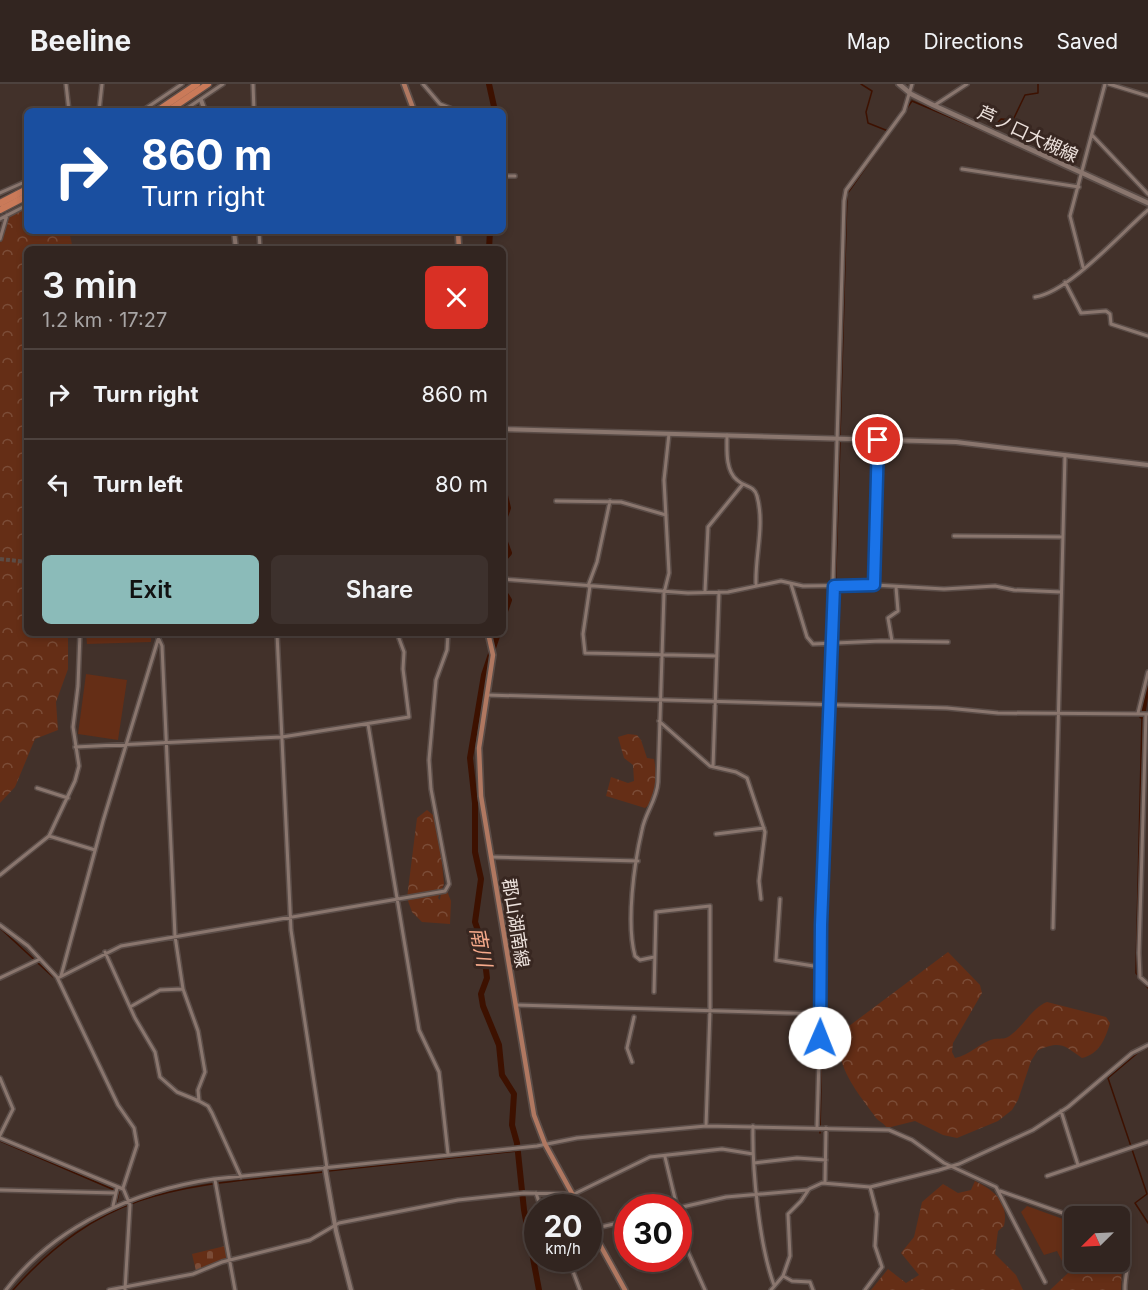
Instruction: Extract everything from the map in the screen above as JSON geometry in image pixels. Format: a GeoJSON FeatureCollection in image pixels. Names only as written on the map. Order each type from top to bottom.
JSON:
{"type":"FeatureCollection","features":[{"type":"Feature","properties":{"kind":"highway"},"geometry":{"type":"LineString","coordinates":[[161,108],[197,84]]}},
{"type":"Feature","properties":{"kind":"highway"},"geometry":{"type":"LineString","coordinates":[[172,108],[208,84]]}},
{"type":"Feature","properties":{"kind":"highway"},"geometry":{"type":"LineString","coordinates":[[0,203],[24,191]]}},
{"type":"Feature","properties":{"kind":"highway"},"geometry":{"type":"LineString","coordinates":[[0,210],[24,198]]}},
{"type":"Feature","properties":{"kind":"main road"},"geometry":{"type":"LineString","coordinates":[[404,84],[413,108]]}},
{"type":"Feature","properties":{"kind":"main road","name":"芦ノ口大槻線"},"geometry":{"type":"LineString","coordinates":[[899,84],[911,94],[933,105],[1148,203]]}},
{"type":"Feature","properties":{"kind":"main road","name":"郡山湖南線"},"geometry":{"type":"LineString","coordinates":[[489,636],[493,655],[478,765],[491,857],[534,1115],[545,1144],[572,1194]]}},
{"type":"Feature","properties":{"kind":"main road"},"geometry":{"type":"LineString","coordinates":[[602,1247],[625,1290]]}},
{"type":"Feature","properties":{"kind":"street"},"geometry":{"type":"LineString","coordinates":[[66,84],[69,108]]}},
{"type":"Feature","properties":{"kind":"street"},"geometry":{"type":"LineString","coordinates":[[99,108],[102,84]]}},
{"type":"Feature","properties":{"kind":"street"},"geometry":{"type":"LineString","coordinates":[[146,108],[182,84]]}},
{"type":"Feature","properties":{"kind":"street"},"geometry":{"type":"LineString","coordinates":[[188,108],[223,84]]}},
{"type":"Feature","properties":{"kind":"street"},"geometry":{"type":"LineString","coordinates":[[253,84],[254,108]]}},
{"type":"Feature","properties":{"kind":"street"},"geometry":{"type":"LineString","coordinates":[[423,84],[442,106],[448,108]]}},
{"type":"Feature","properties":{"kind":"street"},"geometry":{"type":"LineString","coordinates":[[817,1127],[844,196],[904,111],[911,94],[912,84]]}},
{"type":"Feature","properties":{"kind":"street"},"geometry":{"type":"LineString","coordinates":[[933,105],[967,84]]}},
{"type":"Feature","properties":{"kind":"street"},"geometry":{"type":"LineString","coordinates":[[1083,267],[1070,221],[1107,84],[1148,95]]}},
{"type":"Feature","properties":{"kind":"street"},"geometry":{"type":"LineString","coordinates":[[201,100],[204,108]]}},
{"type":"Feature","properties":{"kind":"street"},"geometry":{"type":"LineString","coordinates":[[1092,135],[1148,194]]}},
{"type":"Feature","properties":{"kind":"street"},"geometry":{"type":"LineString","coordinates":[[962,169],[1079,187]]}},
{"type":"Feature","properties":{"kind":"street"},"geometry":{"type":"LineString","coordinates":[[506,176],[515,176]]}},
{"type":"Feature","properties":{"kind":"street"},"geometry":{"type":"LineString","coordinates":[[0,193],[24,182]]}},
{"type":"Feature","properties":{"kind":"street"},"geometry":{"type":"LineString","coordinates":[[0,219],[24,206]]}},
{"type":"Feature","properties":{"kind":"street"},"geometry":{"type":"LineString","coordinates":[[1035,297],[1051,294],[1148,210]]}},
{"type":"Feature","properties":{"kind":"street"},"geometry":{"type":"LineString","coordinates":[[0,239],[7,215]]}},
{"type":"Feature","properties":{"kind":"street"},"geometry":{"type":"LineString","coordinates":[[1065,282],[1081,313],[1106,311],[1109,313],[1111,324],[1148,336]]}},
{"type":"Feature","properties":{"kind":"street"},"geometry":{"type":"LineString","coordinates":[[506,429],[956,442],[1148,465]]}},
{"type":"Feature","properties":{"kind":"street"},"geometry":{"type":"LineString","coordinates":[[654,957],[637,960],[633,949],[632,896],[642,829],[657,793],[665,591],[669,573],[664,468],[669,434]]}},
{"type":"Feature","properties":{"kind":"street"},"geometry":{"type":"LineString","coordinates":[[727,435],[727,456],[736,479],[752,487],[757,493],[761,519],[756,585]]}},
{"type":"Feature","properties":{"kind":"street"},"geometry":{"type":"LineString","coordinates":[[874,585],[878,440]]}},
{"type":"Feature","properties":{"kind":"street"},"geometry":{"type":"LineString","coordinates":[[1053,928],[1065,455]]}},
{"type":"Feature","properties":{"kind":"street"},"geometry":{"type":"LineString","coordinates":[[705,591],[708,527],[743,484]]}},
{"type":"Feature","properties":{"kind":"street"},"geometry":{"type":"LineString","coordinates":[[556,501],[610,501],[666,515]]}},
{"type":"Feature","properties":{"kind":"street"},"geometry":{"type":"LineString","coordinates":[[610,501],[597,562],[589,586],[583,634],[584,652],[717,656]]}},
{"type":"Feature","properties":{"kind":"street"},"geometry":{"type":"LineString","coordinates":[[954,536],[1062,537]]}},
{"type":"Feature","properties":{"kind":"street"},"geometry":{"type":"LineString","coordinates":[[506,579],[688,593],[719,592],[781,581],[791,584],[874,585],[944,590],[991,586],[1014,590],[1061,592]]}},
{"type":"Feature","properties":{"kind":"street"},"geometry":{"type":"LineString","coordinates":[[791,584],[810,643],[892,640],[948,642]]}},
{"type":"Feature","properties":{"kind":"street"},"geometry":{"type":"LineString","coordinates":[[892,640],[888,620],[889,615],[898,611],[896,587]]}},
{"type":"Feature","properties":{"kind":"street"},"geometry":{"type":"LineString","coordinates":[[713,767],[719,592]]}},
{"type":"Feature","properties":{"kind":"street"},"geometry":{"type":"LineString","coordinates":[[0,875],[49,836],[68,798],[79,769],[73,721],[78,686],[80,636]]}},
{"type":"Feature","properties":{"kind":"street"},"geometry":{"type":"LineString","coordinates":[[159,636],[162,646],[175,936],[183,989],[198,1030],[205,1072],[198,1090],[199,1101]]}},
{"type":"Feature","properties":{"kind":"street"},"geometry":{"type":"LineString","coordinates":[[60,977],[159,636]]}},
{"type":"Feature","properties":{"kind":"street"},"geometry":{"type":"LineString","coordinates":[[277,636],[290,918],[335,1225],[351,1290]]}},
{"type":"Feature","properties":{"kind":"street"},"geometry":{"type":"LineString","coordinates":[[75,747],[282,737],[409,717],[411,713],[403,669],[404,652],[398,636]]}},
{"type":"Feature","properties":{"kind":"street"},"geometry":{"type":"LineString","coordinates":[[60,977],[119,946],[444,891],[449,885],[431,789],[429,760],[436,680],[447,650],[448,636]]}},
{"type":"Feature","properties":{"kind":"street"},"geometry":{"type":"LineString","coordinates":[[1148,672],[1143,714],[1138,953],[1140,977],[1148,984]]}},
{"type":"Feature","properties":{"kind":"street"},"geometry":{"type":"LineString","coordinates":[[486,695],[947,708],[998,713],[1058,711],[1143,714]]}},
{"type":"Feature","properties":{"kind":"street"},"geometry":{"type":"LineString","coordinates":[[659,721],[713,767],[745,776],[764,828],[759,881],[761,899]]}},
{"type":"Feature","properties":{"kind":"street"},"geometry":{"type":"LineString","coordinates":[[368,724],[419,1030],[439,1072],[449,1154]]}},
{"type":"Feature","properties":{"kind":"street"},"geometry":{"type":"LineString","coordinates":[[37,788],[68,798]]}},
{"type":"Feature","properties":{"kind":"street"},"geometry":{"type":"LineString","coordinates":[[716,834],[764,828]]}},
{"type":"Feature","properties":{"kind":"street"},"geometry":{"type":"LineString","coordinates":[[49,836],[95,850]]}},
{"type":"Feature","properties":{"kind":"street"},"geometry":{"type":"LineString","coordinates":[[491,857],[638,861]]}},
{"type":"Feature","properties":{"kind":"street"},"geometry":{"type":"LineString","coordinates":[[780,899],[776,960],[820,967]]}},
{"type":"Feature","properties":{"kind":"street"},"geometry":{"type":"LineString","coordinates":[[654,992],[654,915],[657,911],[710,906],[710,1010],[706,1126]]}},
{"type":"Feature","properties":{"kind":"street"},"geometry":{"type":"LineString","coordinates":[[0,925],[60,977],[118,1105],[136,1134],[137,1145],[123,1189],[129,1203],[125,1288]]}},
{"type":"Feature","properties":{"kind":"street"},"geometry":{"type":"LineString","coordinates":[[105,952],[130,1007],[155,1052],[160,1077],[177,1092],[208,1106],[241,1177]]}},
{"type":"Feature","properties":{"kind":"street"},"geometry":{"type":"LineString","coordinates":[[0,978],[40,959]]}},
{"type":"Feature","properties":{"kind":"street"},"geometry":{"type":"LineString","coordinates":[[130,1007],[160,990],[183,989]]}},
{"type":"Feature","properties":{"kind":"street"},"geometry":{"type":"LineString","coordinates":[[516,1005],[821,1014]]}},
{"type":"Feature","properties":{"kind":"street"},"geometry":{"type":"LineString","coordinates":[[632,1062],[627,1047],[634,1017]]}},
{"type":"Feature","properties":{"kind":"street"},"geometry":{"type":"LineString","coordinates":[[692,1205],[726,1197],[807,1190],[825,1182],[870,1186],[952,1166],[1033,1130],[1061,1112],[1127,1057],[1148,1045]]}},
{"type":"Feature","properties":{"kind":"street"},"geometry":{"type":"LineString","coordinates":[[0,1078],[13,1109],[0,1137],[123,1189]]}},
{"type":"Feature","properties":{"kind":"street"},"geometry":{"type":"LineString","coordinates":[[1061,1112],[1078,1165]]}},
{"type":"Feature","properties":{"kind":"street"},"geometry":{"type":"LineString","coordinates":[[6,1290],[50,1247],[113,1207],[129,1203],[166,1187],[545,1144],[577,1138],[706,1126],[889,1130],[899,1133],[952,1166],[990,1184],[999,1191],[1064,1214]]}},
{"type":"Feature","properties":{"kind":"street"},"geometry":{"type":"LineString","coordinates":[[753,1126],[757,1195],[774,1285]]}},
{"type":"Feature","properties":{"kind":"street"},"geometry":{"type":"LineString","coordinates":[[825,1182],[826,1128]]}},
{"type":"Feature","properties":{"kind":"street"},"geometry":{"type":"LineString","coordinates":[[1047,1176],[1148,1142]]}},
{"type":"Feature","properties":{"kind":"street"},"geometry":{"type":"LineString","coordinates":[[109,1290],[193,1274],[230,1260],[310,1240],[335,1225],[458,1200],[519,1193],[572,1194],[641,1161],[665,1156],[722,1149],[753,1154]]}},
{"type":"Feature","properties":{"kind":"street"},"geometry":{"type":"LineString","coordinates":[[665,1156],[674,1194]]}},
{"type":"Feature","properties":{"kind":"street"},"geometry":{"type":"LineString","coordinates":[[754,1163],[791,1159],[825,1160]]}},
{"type":"Feature","properties":{"kind":"street"},"geometry":{"type":"LineString","coordinates":[[215,1182],[236,1290]]}},
{"type":"Feature","properties":{"kind":"street"},"geometry":{"type":"LineString","coordinates":[[865,1290],[882,1267],[875,1245],[877,1214],[870,1186]]}},
{"type":"Feature","properties":{"kind":"street"},"geometry":{"type":"LineString","coordinates":[[113,1207],[117,1188]]}},
{"type":"Feature","properties":{"kind":"street"},"geometry":{"type":"LineString","coordinates":[[0,1190],[116,1193]]}},
{"type":"Feature","properties":{"kind":"street"},"geometry":{"type":"LineString","coordinates":[[771,1290],[783,1276],[791,1249],[788,1214],[801,1201],[807,1190]]}},
{"type":"Feature","properties":{"kind":"street"},"geometry":{"type":"LineString","coordinates":[[999,1191],[1045,1282]]}},
{"type":"Feature","properties":{"kind":"street"},"geometry":{"type":"LineString","coordinates":[[692,1261],[705,1290]]}},
{"type":"Feature","properties":{"kind":"street"},"geometry":{"type":"LineString","coordinates":[[573,1272],[580,1290]]}},
{"type":"Feature","properties":{"kind":"street"},"geometry":{"type":"LineString","coordinates":[[1125,1290],[1127,1272]]}},
{"type":"Feature","properties":{"kind":"street"},"geometry":{"type":"LineString","coordinates":[[783,1276],[792,1281],[810,1282],[813,1290]]}},
{"type":"Feature","properties":{"kind":"green space"},"geometry":{"type":"Polygon","coordinates":[[[24,209],[24,234],[70,234],[72,246],[24,246],[24,636],[68,636],[68,669],[56,702],[58,730],[35,739],[15,787],[0,803],[0,242],[8,218],[24,209]]]}},
{"type":"Feature","properties":{"kind":"green space"},"geometry":{"type":"Polygon","coordinates":[[[86,636],[151,636],[151,642],[87,644],[86,636]]]}},
{"type":"Feature","properties":{"kind":"green space"},"geometry":{"type":"Polygon","coordinates":[[[86,674],[127,680],[118,740],[78,734],[86,674]]]}},
{"type":"Feature","properties":{"kind":"green space"},"geometry":{"type":"Polygon","coordinates":[[[628,734],[637,735],[647,758],[654,759],[656,779],[654,793],[645,808],[606,796],[611,777],[628,783],[634,781],[633,765],[624,758],[618,737],[628,734]]]}},
{"type":"Feature","properties":{"kind":"green space"},"geometry":{"type":"Polygon","coordinates":[[[427,810],[433,815],[440,842],[444,884],[438,898],[440,900],[441,893],[447,891],[451,901],[450,924],[422,922],[412,912],[407,898],[417,818],[427,810]]]}},
{"type":"Feature","properties":{"kind":"green space"},"geometry":{"type":"Polygon","coordinates":[[[948,952],[980,985],[982,993],[953,1043],[952,1052],[955,1058],[994,1039],[1008,1037],[1037,1008],[1047,1002],[1106,1017],[1110,1023],[1108,1029],[1097,1050],[1082,1058],[1061,1045],[1051,1045],[1038,1050],[1031,1061],[1018,1100],[1012,1110],[998,1121],[957,1138],[943,1135],[915,1121],[887,1128],[875,1117],[860,1097],[848,1076],[840,1054],[841,1032],[948,952]]]}},
{"type":"Feature","properties":{"kind":"green space"},"geometry":{"type":"Polygon","coordinates":[[[975,1181],[994,1193],[1002,1204],[1004,1226],[998,1231],[995,1254],[1016,1275],[1023,1290],[871,1290],[888,1269],[906,1283],[919,1275],[901,1253],[914,1237],[922,1202],[943,1184],[958,1193],[971,1190],[975,1181]]]}},
{"type":"Feature","properties":{"kind":"green space"},"geometry":{"type":"Polygon","coordinates":[[[1027,1206],[1064,1219],[1064,1265],[1057,1251],[1044,1255],[1021,1212],[1027,1206]]]}},
{"type":"Feature","properties":{"kind":"green space"},"geometry":{"type":"Polygon","coordinates":[[[225,1246],[227,1259],[196,1271],[192,1254],[225,1246]]]}},
{"type":"Feature","properties":{"kind":"green space"},"geometry":{"type":"Polygon","coordinates":[[[1122,1272],[1121,1290],[1050,1290],[1068,1273],[1122,1272]]]}},
{"type":"Feature","properties":{"kind":"waterway","name":"南川"},"geometry":{"type":"LineString","coordinates":[[489,84],[494,108]]}},
{"type":"Feature","properties":{"kind":"waterway"},"geometry":{"type":"LineString","coordinates":[[861,84],[872,91],[866,112],[868,123],[888,131]]}},
{"type":"Feature","properties":{"kind":"waterway"},"geometry":{"type":"LineString","coordinates":[[991,130],[1001,119],[1013,120],[1025,95],[1038,93],[1038,84]]}},
{"type":"Feature","properties":{"kind":"waterway"},"geometry":{"type":"LineString","coordinates":[[840,436],[847,194],[912,101],[987,133]]}},
{"type":"Feature","properties":{"kind":"waterway","name":"南川"},"geometry":{"type":"LineString","coordinates":[[489,246],[490,234]]}},
{"type":"Feature","properties":{"kind":"waterway"},"geometry":{"type":"LineString","coordinates":[[827,853],[840,441]]}},
{"type":"Feature","properties":{"kind":"waterway","name":"南川"},"geometry":{"type":"LineString","coordinates":[[506,500],[508,508],[506,514]]}},
{"type":"Feature","properties":{"kind":"waterway","name":"南川"},"geometry":{"type":"LineString","coordinates":[[506,545],[509,553],[506,556]]}},
{"type":"Feature","properties":{"kind":"waterway","name":"南川"},"geometry":{"type":"LineString","coordinates":[[506,595],[509,600],[506,609]]}},
{"type":"Feature","properties":{"kind":"waterway","name":"南川"},"geometry":{"type":"LineString","coordinates":[[497,636],[484,675],[470,758],[475,803],[475,852],[481,879],[475,922],[483,945],[487,978],[481,994],[483,1006],[499,1045],[502,1075],[514,1094],[512,1125],[517,1143],[524,1210],[539,1290]]}},
{"type":"Feature","properties":{"kind":"waterway"},"geometry":{"type":"LineString","coordinates":[[1142,716],[1148,679]]}},
{"type":"Feature","properties":{"kind":"waterway"},"geometry":{"type":"LineString","coordinates":[[1142,716],[1136,973],[1148,988]]}},
{"type":"Feature","properties":{"kind":"waterway"},"geometry":{"type":"LineString","coordinates":[[0,928],[53,977]]}},
{"type":"Feature","properties":{"kind":"waterway"},"geometry":{"type":"LineString","coordinates":[[820,1133],[823,984]]}},
{"type":"Feature","properties":{"kind":"waterway"},"geometry":{"type":"LineString","coordinates":[[1148,1048],[1141,1050],[1108,1078],[1147,1194],[1135,1203],[1148,1223]]}},
{"type":"Feature","properties":{"kind":"waterway"},"geometry":{"type":"LineString","coordinates":[[0,1141],[119,1192],[116,1205]]}},
{"type":"Feature","properties":{"kind":"waterway"},"geometry":{"type":"LineString","coordinates":[[328,1171],[518,1151]]}},
{"type":"Feature","properties":{"kind":"waterway"},"geometry":{"type":"LineString","coordinates":[[13,1290],[48,1255],[83,1228],[118,1209],[154,1196],[192,1187],[323,1172]]}},
{"type":"Feature","properties":{"kind":"tunnel"},"geometry":{"type":"LineString","coordinates":[[0,559],[24,562]]}},
{"type":"Feature","properties":{"kind":"route"},"geometry":{"type":"LineString","coordinates":[[820,1038],[822,885],[827,815],[834,586],[874,585],[878,440]]}}]}
